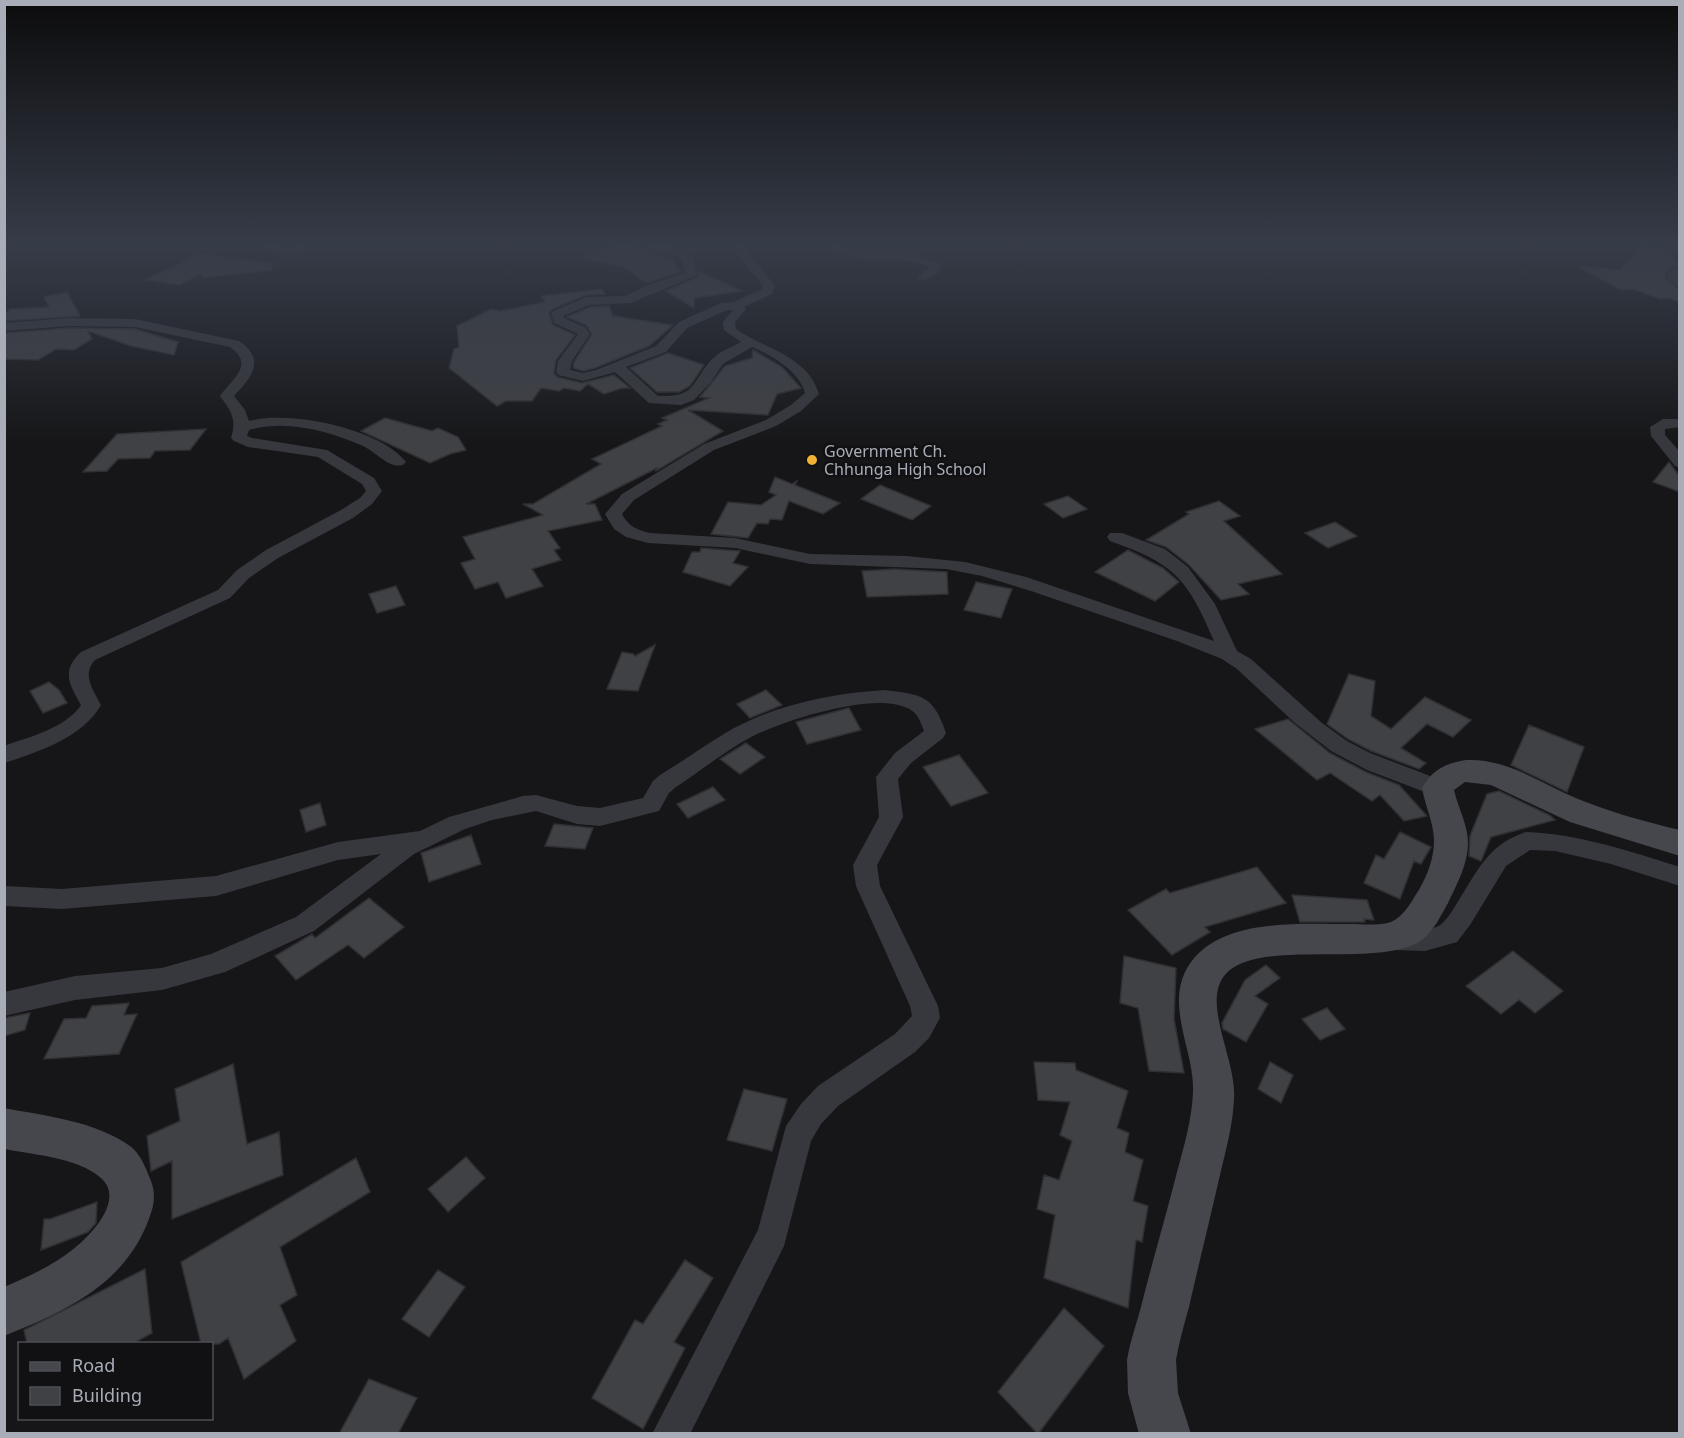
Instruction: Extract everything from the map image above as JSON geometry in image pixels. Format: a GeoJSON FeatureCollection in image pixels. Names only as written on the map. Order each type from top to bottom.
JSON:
{"type":"FeatureCollection","features":[{"type":"Feature","properties":{"kind":"street"},"geometry":{"type":"LineString","coordinates":[[563,311],[556,314],[558,320],[584,332],[565,361],[563,372],[583,377],[661,349],[688,322],[713,311]]}},
{"type":"Feature","properties":{"kind":"street"},"geometry":{"type":"LineString","coordinates":[[738,311],[729,322],[730,330],[771,350],[804,378],[811,386],[812,394],[796,408],[778,419],[709,447],[628,497],[613,514],[615,521],[624,530],[636,536],[652,539],[742,544],[790,557],[879,559],[965,567],[1018,581],[1229,655],[1244,664],[1340,747],[1385,768],[1438,788]]}},
{"type":"Feature","properties":{"kind":"street"},"geometry":{"type":"LineString","coordinates":[[4,327],[69,322],[135,323],[234,344],[245,353],[248,361],[245,377],[227,396],[242,418],[239,438],[248,442],[310,450],[332,458],[368,481],[374,491],[366,501],[347,514],[272,554],[243,574],[224,594],[88,656],[81,663],[78,681],[91,705],[88,713],[62,730],[4,755]]}},
{"type":"Feature","properties":{"kind":"street"},"geometry":{"type":"LineString","coordinates":[[617,366],[654,400],[681,401],[689,397],[706,379],[718,361],[751,342]]}},
{"type":"Feature","properties":{"kind":"street"},"geometry":{"type":"LineString","coordinates":[[242,427],[266,421],[278,421],[338,432],[368,443],[398,462]]}},
{"type":"Feature","properties":{"kind":"street"},"geometry":{"type":"LineString","coordinates":[[1680,423],[1663,423],[1657,427],[1658,436],[1680,463]]}},
{"type":"Feature","properties":{"kind":"street"},"geometry":{"type":"LineString","coordinates":[[1116,537],[1151,550],[1171,561],[1188,577],[1201,596],[1229,655]]}},
{"type":"Feature","properties":{"kind":"street"},"geometry":{"type":"LineString","coordinates":[[4,1004],[75,988],[162,979],[216,964],[305,924],[406,848],[457,823],[523,804],[536,803],[577,815],[600,817],[651,805],[663,785],[747,730],[784,716],[864,697],[896,696],[912,701],[927,711],[935,721],[935,733],[903,758],[887,777],[891,817],[865,865],[868,886],[924,1006],[926,1018],[905,1043],[828,1096],[811,1114],[797,1136],[773,1235],[670,1434]]}},
{"type":"Feature","properties":{"kind":"street"},"geometry":{"type":"LineString","coordinates":[[1387,939],[1407,931],[1421,918],[1442,882],[1451,844],[1448,822],[1439,801],[1438,788],[1446,777],[1459,772],[1476,771],[1495,774],[1567,808],[1617,826],[1680,843]]}},
{"type":"Feature","properties":{"kind":"street"},"geometry":{"type":"LineString","coordinates":[[4,897],[62,898],[216,886],[339,850],[429,837]]}},
{"type":"Feature","properties":{"kind":"street"},"geometry":{"type":"LineString","coordinates":[[1165,1434],[1154,1409],[1151,1366],[1178,1245],[1203,1156],[1214,1099],[1213,1077],[1200,1022],[1198,997],[1206,971],[1223,954],[1247,944],[1289,940],[1425,940],[1448,934],[1461,918],[1498,859],[1526,841],[1555,842],[1612,855],[1680,877]]}},
{"type":"Feature","properties":{"kind":"street"},"geometry":{"type":"LineString","coordinates":[[4,1128],[89,1148],[116,1162],[128,1179],[134,1197],[127,1220],[87,1269],[59,1286],[4,1312]]}},
{"type":"Feature","properties":{"kind":"building"},"geometry":{"type":"Polygon","coordinates":[[[8,311],[77,311],[80,316],[4,321],[4,315],[8,311]]]}},
{"type":"Feature","properties":{"kind":"building"},"geometry":{"type":"Polygon","coordinates":[[[487,311],[550,311],[553,325],[575,335],[556,360],[554,373],[557,377],[582,383],[614,375],[630,388],[604,394],[588,384],[580,391],[541,388],[532,401],[506,401],[497,406],[449,368],[454,349],[459,347],[457,326],[487,311]]]}},
{"type":"Feature","properties":{"kind":"building"},"geometry":{"type":"Polygon","coordinates":[[[581,311],[611,311],[613,316],[673,325],[649,346],[583,371],[573,368],[574,362],[592,334],[586,325],[567,317],[581,311]]]}},
{"type":"Feature","properties":{"kind":"building"},"geometry":{"type":"Polygon","coordinates":[[[69,328],[135,329],[178,342],[174,355],[131,346],[88,331],[92,339],[74,350],[56,349],[38,360],[4,359],[4,333],[69,328]]]}},
{"type":"Feature","properties":{"kind":"building"},"geometry":{"type":"Polygon","coordinates":[[[753,350],[782,367],[801,388],[777,394],[768,415],[688,410],[723,431],[656,471],[657,468],[586,504],[595,504],[602,520],[548,531],[560,548],[554,550],[561,560],[532,569],[543,586],[506,598],[498,582],[475,589],[461,563],[475,559],[463,537],[543,515],[523,504],[533,504],[601,464],[592,459],[662,426],[658,424],[667,420],[662,418],[709,398],[700,397],[725,366],[752,358],[753,350]]]}},
{"type":"Feature","properties":{"kind":"building"},"geometry":{"type":"Polygon","coordinates":[[[668,353],[704,365],[690,386],[679,392],[657,392],[630,368],[668,353]]]}},
{"type":"Feature","properties":{"kind":"building"},"geometry":{"type":"Polygon","coordinates":[[[385,418],[432,431],[438,428],[458,437],[466,450],[430,463],[361,431],[385,418]]]}},
{"type":"Feature","properties":{"kind":"building"},"geometry":{"type":"Polygon","coordinates":[[[206,429],[190,450],[155,451],[150,458],[118,459],[107,471],[83,472],[117,434],[206,429]]]}},
{"type":"Feature","properties":{"kind":"building"},"geometry":{"type":"Polygon","coordinates":[[[1669,462],[1680,477],[1680,492],[1653,482],[1669,462]]]}},
{"type":"Feature","properties":{"kind":"building"},"geometry":{"type":"Polygon","coordinates":[[[775,477],[792,484],[797,481],[795,485],[840,503],[823,514],[789,501],[782,520],[770,519],[768,524],[757,523],[748,538],[711,534],[728,502],[761,505],[776,495],[769,492],[775,477]]]}},
{"type":"Feature","properties":{"kind":"building"},"geometry":{"type":"Polygon","coordinates":[[[880,485],[931,506],[912,520],[861,499],[880,485]]]}},
{"type":"Feature","properties":{"kind":"building"},"geometry":{"type":"Polygon","coordinates":[[[1068,496],[1087,509],[1063,518],[1044,504],[1068,496]]]}},
{"type":"Feature","properties":{"kind":"building"},"geometry":{"type":"Polygon","coordinates":[[[1219,501],[1240,516],[1224,521],[1282,574],[1238,584],[1249,594],[1221,600],[1189,565],[1166,547],[1146,540],[1189,514],[1186,512],[1219,501]]]}},
{"type":"Feature","properties":{"kind":"building"},"geometry":{"type":"Polygon","coordinates":[[[1335,522],[1357,536],[1328,548],[1305,533],[1335,522]]]}},
{"type":"Feature","properties":{"kind":"building"},"geometry":{"type":"Polygon","coordinates":[[[701,548],[740,551],[733,563],[748,567],[730,586],[683,572],[692,552],[700,552],[701,548]]]}},
{"type":"Feature","properties":{"kind":"building"},"geometry":{"type":"Polygon","coordinates":[[[1128,550],[1163,568],[1179,582],[1155,601],[1095,572],[1128,550]]]}},
{"type":"Feature","properties":{"kind":"building"},"geometry":{"type":"Polygon","coordinates":[[[894,569],[947,572],[948,594],[867,597],[862,571],[894,569]]]}},
{"type":"Feature","properties":{"kind":"building"},"geometry":{"type":"Polygon","coordinates":[[[976,582],[1012,589],[1001,618],[964,610],[976,582]]]}},
{"type":"Feature","properties":{"kind":"building"},"geometry":{"type":"Polygon","coordinates":[[[396,586],[405,605],[377,613],[369,594],[396,586]]]}},
{"type":"Feature","properties":{"kind":"building"},"geometry":{"type":"Polygon","coordinates":[[[655,645],[638,691],[607,689],[622,652],[635,656],[655,645]]]}},
{"type":"Feature","properties":{"kind":"building"},"geometry":{"type":"Polygon","coordinates":[[[1349,674],[1375,681],[1371,716],[1391,729],[1425,697],[1471,720],[1453,737],[1427,724],[1401,748],[1426,763],[1419,769],[1371,751],[1348,739],[1327,724],[1349,674]]]}},
{"type":"Feature","properties":{"kind":"building"},"geometry":{"type":"Polygon","coordinates":[[[49,682],[59,690],[67,703],[43,713],[30,691],[49,682]]]}},
{"type":"Feature","properties":{"kind":"building"},"geometry":{"type":"Polygon","coordinates":[[[766,690],[782,705],[750,718],[737,704],[766,690]]]}},
{"type":"Feature","properties":{"kind":"building"},"geometry":{"type":"Polygon","coordinates":[[[849,708],[861,730],[807,744],[796,722],[849,708]]]}},
{"type":"Feature","properties":{"kind":"building"},"geometry":{"type":"Polygon","coordinates":[[[1288,719],[1330,753],[1366,772],[1399,785],[1427,816],[1404,821],[1380,795],[1372,801],[1330,773],[1317,780],[1255,729],[1288,719]]]}},
{"type":"Feature","properties":{"kind":"building"},"geometry":{"type":"Polygon","coordinates":[[[1529,725],[1584,747],[1567,792],[1511,765],[1529,725]]]}},
{"type":"Feature","properties":{"kind":"building"},"geometry":{"type":"Polygon","coordinates":[[[746,743],[765,757],[740,774],[720,759],[746,743]]]}},
{"type":"Feature","properties":{"kind":"building"},"geometry":{"type":"Polygon","coordinates":[[[959,755],[988,793],[951,806],[923,767],[959,755]]]}},
{"type":"Feature","properties":{"kind":"building"},"geometry":{"type":"Polygon","coordinates":[[[713,787],[725,800],[688,818],[677,804],[713,787]]]}},
{"type":"Feature","properties":{"kind":"building"},"geometry":{"type":"Polygon","coordinates":[[[1499,791],[1555,820],[1491,837],[1481,861],[1469,856],[1470,836],[1487,794],[1499,791]]]}},
{"type":"Feature","properties":{"kind":"building"},"geometry":{"type":"Polygon","coordinates":[[[320,803],[326,825],[306,832],[300,810],[320,803]]]}},
{"type":"Feature","properties":{"kind":"building"},"geometry":{"type":"Polygon","coordinates":[[[554,824],[593,828],[585,849],[545,846],[554,824]]]}},
{"type":"Feature","properties":{"kind":"building"},"geometry":{"type":"Polygon","coordinates":[[[1400,832],[1431,847],[1421,864],[1414,861],[1400,899],[1364,883],[1376,855],[1384,859],[1400,832]]]}},
{"type":"Feature","properties":{"kind":"building"},"geometry":{"type":"Polygon","coordinates":[[[471,835],[481,864],[429,882],[421,853],[471,835]]]}},
{"type":"Feature","properties":{"kind":"building"},"geometry":{"type":"Polygon","coordinates":[[[1257,867],[1286,903],[1205,927],[1210,932],[1172,955],[1128,910],[1166,889],[1170,893],[1257,867]]]}},
{"type":"Feature","properties":{"kind":"building"},"geometry":{"type":"Polygon","coordinates":[[[1292,895],[1367,900],[1374,920],[1300,922],[1292,895]]]}},
{"type":"Feature","properties":{"kind":"building"},"geometry":{"type":"Polygon","coordinates":[[[369,898],[404,927],[364,958],[348,945],[296,980],[275,956],[312,934],[315,938],[369,898]]]}},
{"type":"Feature","properties":{"kind":"building"},"geometry":{"type":"Polygon","coordinates":[[[1513,951],[1563,991],[1535,1013],[1519,1000],[1501,1014],[1466,986],[1513,951]]]}},
{"type":"Feature","properties":{"kind":"building"},"geometry":{"type":"Polygon","coordinates":[[[1124,956],[1176,968],[1174,1019],[1184,1073],[1149,1071],[1138,1008],[1120,1003],[1124,956]]]}},
{"type":"Feature","properties":{"kind":"building"},"geometry":{"type":"Polygon","coordinates":[[[1266,965],[1280,978],[1255,996],[1268,1004],[1246,1042],[1223,1029],[1222,1023],[1245,980],[1266,965]]]}},
{"type":"Feature","properties":{"kind":"building"},"geometry":{"type":"Polygon","coordinates":[[[129,1003],[124,1015],[137,1014],[119,1054],[44,1059],[64,1019],[86,1018],[92,1006],[129,1003]]]}},
{"type":"Feature","properties":{"kind":"building"},"geometry":{"type":"Polygon","coordinates":[[[1327,1008],[1345,1029],[1320,1040],[1302,1019],[1327,1008]]]}},
{"type":"Feature","properties":{"kind":"building"},"geometry":{"type":"Polygon","coordinates":[[[30,1013],[25,1030],[4,1036],[4,1018],[30,1013]]]}},
{"type":"Feature","properties":{"kind":"building"},"geometry":{"type":"Polygon","coordinates":[[[1034,1062],[1075,1063],[1076,1070],[1128,1091],[1117,1128],[1129,1133],[1125,1152],[1143,1160],[1133,1201],[1148,1206],[1142,1242],[1136,1240],[1128,1308],[1044,1278],[1055,1215],[1037,1209],[1044,1175],[1059,1180],[1072,1141],[1060,1135],[1070,1102],[1038,1100],[1034,1062]]]}},
{"type":"Feature","properties":{"kind":"building"},"geometry":{"type":"Polygon","coordinates":[[[1270,1062],[1293,1075],[1281,1103],[1258,1089],[1270,1062]]]}},
{"type":"Feature","properties":{"kind":"building"},"geometry":{"type":"Polygon","coordinates":[[[233,1064],[247,1144],[279,1132],[283,1175],[172,1219],[172,1161],[151,1171],[147,1136],[180,1121],[175,1089],[233,1064]]]}},
{"type":"Feature","properties":{"kind":"building"},"geometry":{"type":"Polygon","coordinates":[[[744,1089],[787,1099],[772,1151],[727,1140],[744,1089]]]}},
{"type":"Feature","properties":{"kind":"building"},"geometry":{"type":"Polygon","coordinates":[[[466,1157],[485,1178],[448,1212],[428,1189],[466,1157]]]}},
{"type":"Feature","properties":{"kind":"building"},"geometry":{"type":"Polygon","coordinates":[[[356,1158],[370,1192],[280,1247],[297,1295],[280,1305],[296,1341],[244,1379],[228,1338],[219,1344],[201,1342],[181,1262],[356,1158]]]}},
{"type":"Feature","properties":{"kind":"building"},"geometry":{"type":"Polygon","coordinates":[[[97,1202],[96,1223],[88,1232],[41,1250],[44,1219],[50,1219],[97,1202]]]}},
{"type":"Feature","properties":{"kind":"building"},"geometry":{"type":"Polygon","coordinates":[[[685,1260],[713,1278],[674,1342],[685,1348],[643,1429],[592,1398],[635,1320],[643,1324],[685,1260]]]}},
{"type":"Feature","properties":{"kind":"building"},"geometry":{"type":"Polygon","coordinates":[[[145,1269],[152,1333],[136,1342],[27,1342],[24,1330],[145,1269]]]}},
{"type":"Feature","properties":{"kind":"building"},"geometry":{"type":"Polygon","coordinates":[[[438,1270],[465,1287],[429,1337],[402,1319],[438,1270]]]}},
{"type":"Feature","properties":{"kind":"building"},"geometry":{"type":"Polygon","coordinates":[[[1064,1308],[1104,1346],[1038,1434],[998,1392],[1064,1308]]]}},
{"type":"Feature","properties":{"kind":"building"},"geometry":{"type":"Polygon","coordinates":[[[369,1379],[417,1398],[398,1434],[339,1434],[369,1379]]]}},
{"type":"Feature","properties":{"kind":"place","name":"Government Ch. Chhunga High School"},"geometry":{"type":"Point","coordinates":[812,460]}}]}
